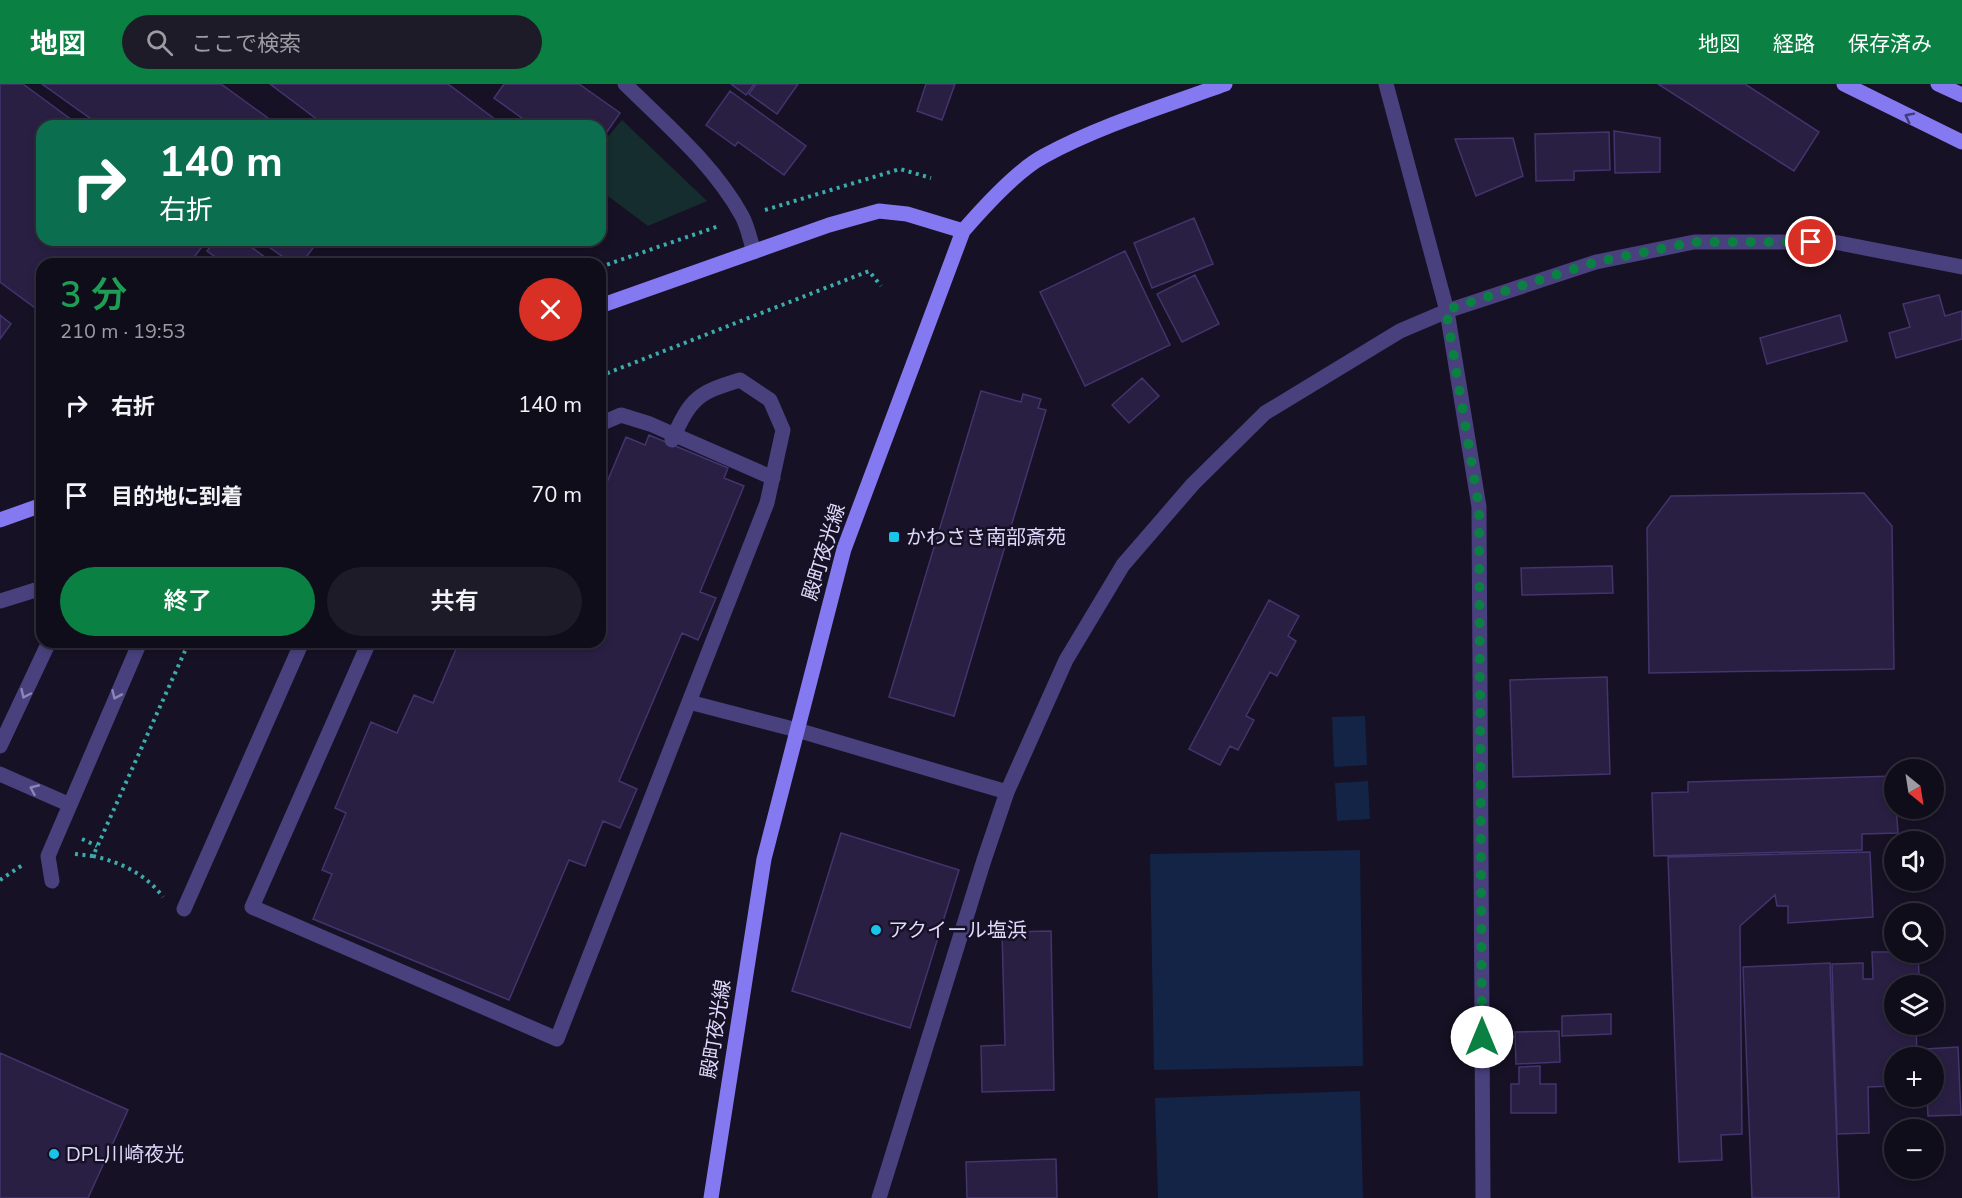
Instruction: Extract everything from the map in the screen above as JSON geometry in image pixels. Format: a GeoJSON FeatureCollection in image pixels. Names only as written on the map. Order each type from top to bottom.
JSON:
{"type":"FeatureCollection","features":[{"type":"Feature","properties":{"kind":"street"},"geometry":{"type":"LineString","coordinates":[[625,84],[694,151],[724,189],[743,218],[754,252]]}},
{"type":"Feature","properties":{"kind":"street","name":"殿町夜光線"},"geometry":{"type":"LineString","coordinates":[[711,1198],[764,860],[844,549],[963,231],[986,204],[1042,157],[1107,128],[1225,84]]}},
{"type":"Feature","properties":{"kind":"street"},"geometry":{"type":"LineString","coordinates":[[1386,84],[1446,310],[1479,507],[1483,1198]]}},
{"type":"Feature","properties":{"kind":"street"},"geometry":{"type":"LineString","coordinates":[[1844,84],[1962,142]]}},
{"type":"Feature","properties":{"kind":"street"},"geometry":{"type":"LineString","coordinates":[[1938,84],[1962,95]]}},
{"type":"Feature","properties":{"kind":"street"},"geometry":{"type":"LineString","coordinates":[[606,304],[829,225],[879,211],[907,214],[963,231]]}},
{"type":"Feature","properties":{"kind":"street"},"geometry":{"type":"LineString","coordinates":[[879,1198],[1007,792],[1066,660],[1123,565],[1193,484],[1265,413],[1400,331],[1446,310],[1596,262],[1694,242],[1834,242],[1962,267]]}},
{"type":"Feature","properties":{"kind":"street"},"geometry":{"type":"LineString","coordinates":[[366,648],[252,907],[557,1039],[767,503],[783,430],[770,400],[740,380],[704,391],[685,411],[672,440]]}},
{"type":"Feature","properties":{"kind":"street"},"geometry":{"type":"LineString","coordinates":[[606,421],[621,415],[650,424],[772,478]]}},
{"type":"Feature","properties":{"kind":"street"},"geometry":{"type":"LineString","coordinates":[[0,520],[36,507]]}},
{"type":"Feature","properties":{"kind":"street"},"geometry":{"type":"LineString","coordinates":[[0,601],[36,590]]}},
{"type":"Feature","properties":{"kind":"street"},"geometry":{"type":"LineString","coordinates":[[0,746],[46,648]]}},
{"type":"Feature","properties":{"kind":"street"},"geometry":{"type":"LineString","coordinates":[[52,881],[48,856],[68,804],[137,648]]}},
{"type":"Feature","properties":{"kind":"street"},"geometry":{"type":"LineString","coordinates":[[184,909],[299,648]]}},
{"type":"Feature","properties":{"kind":"street"},"geometry":{"type":"LineString","coordinates":[[689,702],[797,730],[1007,792]]}},
{"type":"Feature","properties":{"kind":"street"},"geometry":{"type":"LineString","coordinates":[[0,774],[68,804]]}},
{"type":"Feature","properties":{"kind":"path"},"geometry":{"type":"LineString","coordinates":[[606,374],[869,271],[881,286]]}},
{"type":"Feature","properties":{"kind":"path"},"geometry":{"type":"LineString","coordinates":[[93,856],[186,648]]}},
{"type":"Feature","properties":{"kind":"path"},"geometry":{"type":"LineString","coordinates":[[0,880],[20,866],[48,856],[69,853],[93,856],[126,866],[156,888],[165,898]]}},
{"type":"Feature","properties":{"kind":"green space"},"geometry":{"type":"Polygon","coordinates":[[[622,120],[707,201],[648,226],[606,194],[606,139],[622,120]]]}},
{"type":"Feature","properties":{"kind":"water"},"geometry":{"type":"Polygon","coordinates":[[[1365,716],[1367,765],[1334,767],[1332,717],[1365,716]]]}},
{"type":"Feature","properties":{"kind":"water"},"geometry":{"type":"Polygon","coordinates":[[[1368,781],[1370,819],[1337,821],[1335,783],[1368,781]]]}},
{"type":"Feature","properties":{"kind":"water"},"geometry":{"type":"Polygon","coordinates":[[[1360,850],[1363,1066],[1154,1070],[1150,854],[1360,850]]]}},
{"type":"Feature","properties":{"kind":"water"},"geometry":{"type":"Polygon","coordinates":[[[1360,1091],[1363,1198],[1158,1198],[1155,1098],[1360,1091]]]}},
{"type":"Feature","properties":{"kind":"building"},"geometry":{"type":"Polygon","coordinates":[[[0,84],[23,84],[72,120],[36,120],[36,246],[202,246],[194,258],[36,258],[36,309],[0,282],[0,84]]]}},
{"type":"Feature","properties":{"kind":"building"},"geometry":{"type":"Polygon","coordinates":[[[42,84],[221,84],[271,120],[93,120],[42,84]]]}},
{"type":"Feature","properties":{"kind":"building"},"geometry":{"type":"Polygon","coordinates":[[[270,84],[448,84],[496,120],[318,120],[270,84]]]}},
{"type":"Feature","properties":{"kind":"building"},"geometry":{"type":"Polygon","coordinates":[[[504,84],[579,84],[620,113],[606,133],[606,120],[525,120],[494,98],[504,84]]]}},
{"type":"Feature","properties":{"kind":"building"},"geometry":{"type":"Polygon","coordinates":[[[731,84],[754,84],[746,95],[731,84]]]}},
{"type":"Feature","properties":{"kind":"building"},"geometry":{"type":"Polygon","coordinates":[[[756,84],[798,84],[777,114],[749,94],[756,84]]]}},
{"type":"Feature","properties":{"kind":"building"},"geometry":{"type":"Polygon","coordinates":[[[926,84],[955,84],[942,120],[917,111],[926,84]]]}},
{"type":"Feature","properties":{"kind":"building"},"geometry":{"type":"Polygon","coordinates":[[[1658,84],[1745,84],[1819,132],[1794,171],[1658,84]]]}},
{"type":"Feature","properties":{"kind":"building"},"geometry":{"type":"Polygon","coordinates":[[[730,91],[806,146],[784,175],[738,142],[735,146],[706,125],[730,91]]]}},
{"type":"Feature","properties":{"kind":"building"},"geometry":{"type":"Polygon","coordinates":[[[1614,131],[1660,138],[1660,172],[1615,173],[1614,131]]]}},
{"type":"Feature","properties":{"kind":"building"},"geometry":{"type":"Polygon","coordinates":[[[1609,132],[1610,170],[1574,171],[1574,180],[1536,181],[1535,134],[1609,132]]]}},
{"type":"Feature","properties":{"kind":"building"},"geometry":{"type":"Polygon","coordinates":[[[1513,138],[1523,176],[1476,196],[1455,139],[1513,138]]]}},
{"type":"Feature","properties":{"kind":"building"},"geometry":{"type":"Polygon","coordinates":[[[1194,218],[1213,264],[1152,288],[1134,243],[1194,218]]]}},
{"type":"Feature","properties":{"kind":"building"},"geometry":{"type":"Polygon","coordinates":[[[211,246],[250,246],[266,258],[217,258],[207,251],[211,246]]]}},
{"type":"Feature","properties":{"kind":"building"},"geometry":{"type":"Polygon","coordinates":[[[268,246],[314,246],[306,258],[284,258],[268,246]]]}},
{"type":"Feature","properties":{"kind":"building"},"geometry":{"type":"Polygon","coordinates":[[[1125,251],[1170,345],[1085,386],[1040,292],[1125,251]]]}},
{"type":"Feature","properties":{"kind":"building"},"geometry":{"type":"Polygon","coordinates":[[[1195,275],[1219,324],[1182,342],[1157,294],[1195,275]]]}},
{"type":"Feature","properties":{"kind":"building"},"geometry":{"type":"Polygon","coordinates":[[[1939,295],[1945,316],[1962,311],[1962,339],[1896,358],[1889,333],[1910,327],[1903,304],[1939,295]]]}},
{"type":"Feature","properties":{"kind":"building"},"geometry":{"type":"Polygon","coordinates":[[[0,315],[11,324],[0,339],[0,315]]]}},
{"type":"Feature","properties":{"kind":"building"},"geometry":{"type":"Polygon","coordinates":[[[1840,315],[1847,341],[1767,364],[1760,338],[1840,315]]]}},
{"type":"Feature","properties":{"kind":"building"},"geometry":{"type":"Polygon","coordinates":[[[1142,378],[1159,396],[1129,423],[1112,405],[1142,378]]]}},
{"type":"Feature","properties":{"kind":"building"},"geometry":{"type":"Polygon","coordinates":[[[981,391],[1021,402],[1023,394],[1041,399],[1038,408],[1046,410],[954,716],[889,697],[981,391]]]}},
{"type":"Feature","properties":{"kind":"building"},"geometry":{"type":"Polygon","coordinates":[[[649,435],[728,468],[724,478],[744,486],[700,592],[716,598],[698,640],[682,633],[619,781],[637,789],[620,828],[603,821],[585,866],[569,860],[509,1000],[313,919],[332,874],[322,870],[346,813],[335,808],[371,722],[397,733],[414,695],[433,703],[456,648],[606,648],[606,485],[626,437],[645,445],[649,435]]]}},
{"type":"Feature","properties":{"kind":"building"},"geometry":{"type":"Polygon","coordinates":[[[1864,493],[1892,526],[1894,669],[1649,673],[1647,528],[1671,496],[1864,493]]]}},
{"type":"Feature","properties":{"kind":"building"},"geometry":{"type":"Polygon","coordinates":[[[1612,566],[1613,593],[1522,595],[1521,568],[1612,566]]]}},
{"type":"Feature","properties":{"kind":"building"},"geometry":{"type":"Polygon","coordinates":[[[1269,600],[1299,616],[1288,636],[1296,641],[1277,676],[1270,672],[1246,716],[1254,720],[1238,750],[1230,746],[1220,765],[1189,749],[1269,600]]]}},
{"type":"Feature","properties":{"kind":"building"},"geometry":{"type":"Polygon","coordinates":[[[1607,677],[1610,774],[1513,777],[1510,680],[1607,677]]]}},
{"type":"Feature","properties":{"kind":"building"},"geometry":{"type":"Polygon","coordinates":[[[1884,776],[1884,819],[1897,819],[1898,831],[1862,834],[1862,850],[1654,856],[1652,793],[1688,792],[1688,782],[1884,776]]]}},
{"type":"Feature","properties":{"kind":"building","name":"アクイール塩浜"},"geometry":{"type":"Polygon","coordinates":[[[841,833],[959,870],[910,1028],[792,991],[841,833]]]}},
{"type":"Feature","properties":{"kind":"building"},"geometry":{"type":"Polygon","coordinates":[[[1870,852],[1873,917],[1788,923],[1788,906],[1777,906],[1775,895],[1740,926],[1742,1134],[1721,1135],[1722,1160],[1679,1162],[1668,857],[1870,852]]]}},
{"type":"Feature","properties":{"kind":"building"},"geometry":{"type":"Polygon","coordinates":[[[1051,931],[1054,1090],[982,1092],[981,1046],[1005,1045],[1002,932],[1051,931]]]}},
{"type":"Feature","properties":{"kind":"building"},"geometry":{"type":"Polygon","coordinates":[[[1872,952],[1884,952],[1884,963],[1918,963],[1919,975],[1884,975],[1884,1035],[1916,1035],[1917,1047],[1884,1047],[1884,1086],[1868,1087],[1869,1133],[1837,1134],[1832,964],[1863,963],[1863,979],[1873,979],[1872,952]]]}},
{"type":"Feature","properties":{"kind":"building"},"geometry":{"type":"Polygon","coordinates":[[[1830,963],[1839,1198],[1752,1198],[1743,967],[1830,963]]]}},
{"type":"Feature","properties":{"kind":"building"},"geometry":{"type":"Polygon","coordinates":[[[1611,1014],[1611,1034],[1562,1036],[1562,1016],[1611,1014]]]}},
{"type":"Feature","properties":{"kind":"building"},"geometry":{"type":"Polygon","coordinates":[[[1559,1031],[1560,1062],[1516,1064],[1515,1032],[1559,1031]]]}},
{"type":"Feature","properties":{"kind":"building"},"geometry":{"type":"Polygon","coordinates":[[[1958,1047],[1961,1115],[1928,1116],[1928,1107],[1944,1107],[1944,1048],[1958,1047]]]}},
{"type":"Feature","properties":{"kind":"building","name":"DPL川崎夜光"},"geometry":{"type":"Polygon","coordinates":[[[0,1053],[128,1110],[88,1198],[0,1198],[0,1053]]]}},
{"type":"Feature","properties":{"kind":"building"},"geometry":{"type":"Polygon","coordinates":[[[1540,1066],[1540,1084],[1556,1084],[1556,1113],[1511,1113],[1511,1084],[1519,1084],[1519,1067],[1540,1066]]]}},
{"type":"Feature","properties":{"kind":"building"},"geometry":{"type":"Polygon","coordinates":[[[1056,1159],[1057,1198],[967,1198],[966,1162],[1056,1159]]]}},
{"type":"Feature","properties":{"kind":"place","name":"かわさき南部斎苑"},"geometry":{"type":"Point","coordinates":[894,537]}},
{"type":"Feature","properties":{"kind":"place","name":"アクイール塩浜"},"geometry":{"type":"Point","coordinates":[876,930]}},
{"type":"Feature","properties":{"kind":"place","name":"DPL川崎夜光"},"geometry":{"type":"Point","coordinates":[54,1154]}},
{"type":"Feature","properties":{"kind":"route"},"geometry":{"type":"LineString","coordinates":[[1482,1037],[1479,507],[1446,310],[1596,262],[1694,242],[1811,242]]}}]}
